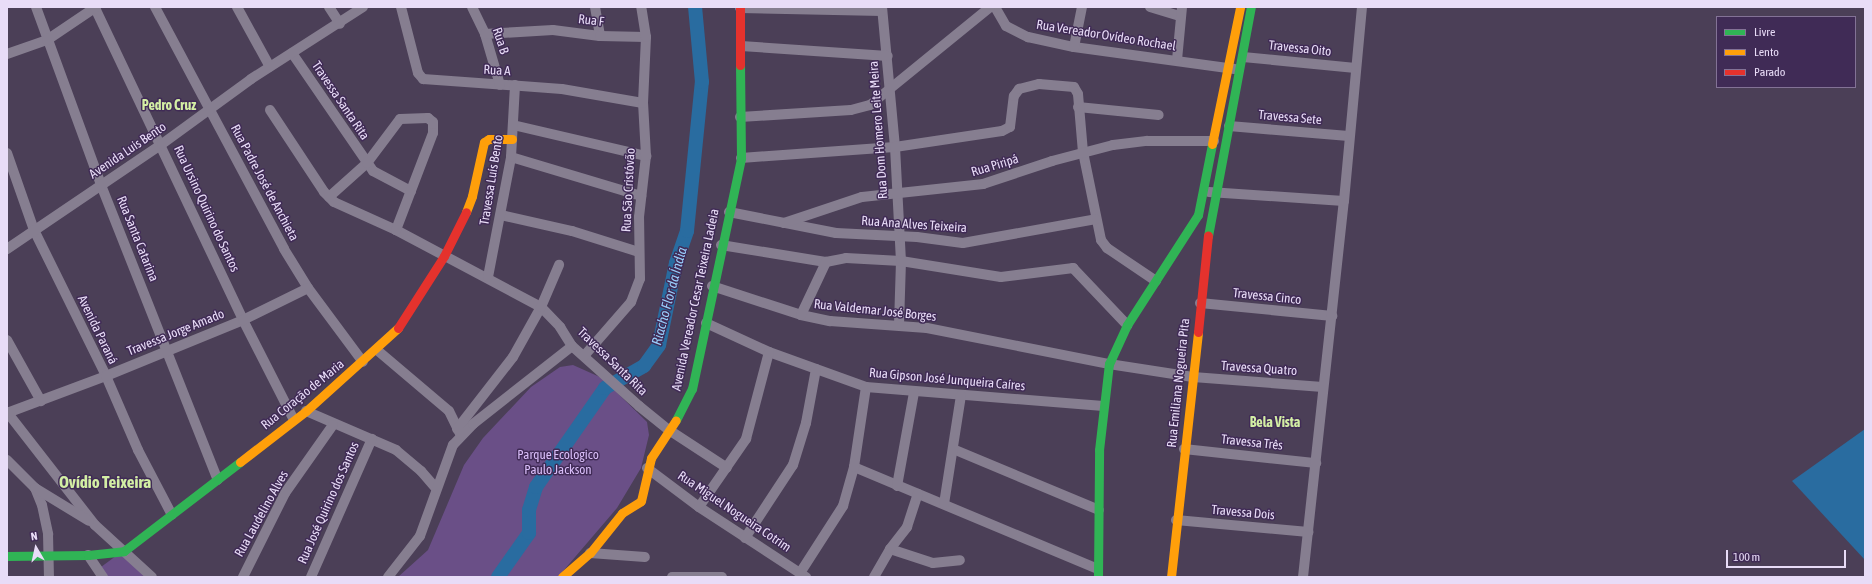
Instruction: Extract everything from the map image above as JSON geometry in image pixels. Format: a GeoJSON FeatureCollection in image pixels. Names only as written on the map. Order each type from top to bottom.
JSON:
{"type":"FeatureCollection","features":[{"type":"Feature","properties":{"kind":"street","name":"Rua Santa Catarina"},"geometry":{"type":"LineString","coordinates":[[36,7],[101,185],[218,480]]}},
{"type":"Feature","properties":{"kind":"street"},"geometry":{"type":"LineString","coordinates":[[7,54],[47,40],[96,7]]}},
{"type":"Feature","properties":{"kind":"street","name":"Rua Ursino Quirino do Santos"},"geometry":{"type":"LineString","coordinates":[[96,7],[162,144],[243,320],[294,420]]}},
{"type":"Feature","properties":{"kind":"street","name":"Rua Padre José de Anchieta"},"geometry":{"type":"LineString","coordinates":[[155,7],[308,288],[363,362]]}},
{"type":"Feature","properties":{"kind":"street"},"geometry":{"type":"LineString","coordinates":[[236,7],[270,67]]}},
{"type":"Feature","properties":{"kind":"street"},"geometry":{"type":"LineString","coordinates":[[330,7],[340,24]]}},
{"type":"Feature","properties":{"kind":"street","name":"Avenida Luis Bento"},"geometry":{"type":"LineString","coordinates":[[7,249],[162,144],[209,108],[270,67],[340,24],[363,7]]}},
{"type":"Feature","properties":{"kind":"street","name":"Rua A"},"geometry":{"type":"LineString","coordinates":[[401,7],[421,78],[575,90],[643,103]]}},
{"type":"Feature","properties":{"kind":"street","name":"Rua B"},"geometry":{"type":"LineString","coordinates":[[472,7],[485,34],[500,85]]}},
{"type":"Feature","properties":{"kind":"street"},"geometry":{"type":"LineString","coordinates":[[595,7],[600,36]]}},
{"type":"Feature","properties":{"kind":"street","name":"Rua São Cristóvão"},"geometry":{"type":"LineString","coordinates":[[584,356],[635,295],[640,279],[641,196],[646,156],[643,103],[646,37],[641,7]]}},
{"type":"Feature","properties":{"kind":"street"},"geometry":{"type":"LineString","coordinates":[[740,7],[882,9]]}},
{"type":"Feature","properties":{"kind":"street","name":"Avenida Vereador Cesar Teixeira Ladeia"},"geometry":{"type":"LineString","coordinates":[[562,577],[590,553],[622,513],[641,501],[647,468],[692,389],[712,286],[741,158],[740,7]]}},
{"type":"Feature","properties":{"kind":"street"},"geometry":{"type":"LineString","coordinates":[[740,117],[851,110],[870,104],[990,7]]}},
{"type":"Feature","properties":{"kind":"street","name":"Rua Vereador Ovídeo Rochael"},"geometry":{"type":"LineString","coordinates":[[995,7],[1000,21],[1018,35],[1074,47],[1241,70]]}},
{"type":"Feature","properties":{"kind":"street"},"geometry":{"type":"LineString","coordinates":[[1074,47],[1082,7]]}},
{"type":"Feature","properties":{"kind":"street"},"geometry":{"type":"LineString","coordinates":[[1150,7],[1181,12],[1177,60]]}},
{"type":"Feature","properties":{"kind":"street"},"geometry":{"type":"LineString","coordinates":[[1195,222],[1205,191],[1240,7]]}},
{"type":"Feature","properties":{"kind":"street","name":"Rua Emiliana Nogueira Pita"},"geometry":{"type":"LineString","coordinates":[[1171,577],[1200,303],[1216,192],[1241,70],[1251,7]]}},
{"type":"Feature","properties":{"kind":"street"},"geometry":{"type":"LineString","coordinates":[[1303,577],[1344,202],[1355,68],[1362,7]]}},
{"type":"Feature","properties":{"kind":"street","name":"Rua Dom Homero Leite Meira"},"geometry":{"type":"LineString","coordinates":[[882,9],[891,88],[901,261],[898,324]]}},
{"type":"Feature","properties":{"kind":"street","name":"Rua F"},"geometry":{"type":"LineString","coordinates":[[485,34],[553,30],[600,36],[646,37]]}},
{"type":"Feature","properties":{"kind":"street"},"geometry":{"type":"LineString","coordinates":[[741,46],[888,56]]}},
{"type":"Feature","properties":{"kind":"street","name":"Travessa Santa Rita"},"geometry":{"type":"LineString","coordinates":[[292,53],[373,171],[411,191]]}},
{"type":"Feature","properties":{"kind":"street","name":"Travessa Oito"},"geometry":{"type":"LineString","coordinates":[[1243,56],[1355,68]]}},
{"type":"Feature","properties":{"kind":"street"},"geometry":{"type":"LineString","coordinates":[[741,158],[895,147],[1007,130],[1011,124],[1014,96],[1019,89],[1039,84],[1072,87],[1077,91],[1083,152],[1101,240],[1107,248],[1156,281]]}},
{"type":"Feature","properties":{"kind":"street","name":"Travessa Luís Bento"},"geometry":{"type":"LineString","coordinates":[[488,277],[501,214],[510,157],[515,85]]}},
{"type":"Feature","properties":{"kind":"street"},"geometry":{"type":"LineString","coordinates":[[1078,107],[1159,115]]}},
{"type":"Feature","properties":{"kind":"street","name":"Travessa Santa Rita"},"geometry":{"type":"LineString","coordinates":[[270,110],[329,197],[349,210],[396,230],[444,256],[488,277],[541,307],[560,327],[572,346],[669,430],[726,468]]}},
{"type":"Feature","properties":{"kind":"street","name":"Travessa Santa Rita"},"geometry":{"type":"LineString","coordinates":[[329,197],[367,163],[400,119],[428,118],[433,122],[433,133],[396,230]]}},
{"type":"Feature","properties":{"kind":"street"},"geometry":{"type":"LineString","coordinates":[[513,125],[646,156]]}},
{"type":"Feature","properties":{"kind":"street","name":"Travessa Sete"},"geometry":{"type":"LineString","coordinates":[[1229,126],[1349,136]]}},
{"type":"Feature","properties":{"kind":"street","name":"Rua Coração de Maria"},"geometry":{"type":"LineString","coordinates":[[124,551],[306,411],[377,350],[404,321],[444,256],[470,203],[484,142],[490,139],[512,139]]}},
{"type":"Feature","properties":{"kind":"street","name":"Rua Piripá"},"geometry":{"type":"LineString","coordinates":[[784,223],[856,199],[971,187],[1083,152],[1136,141],[1214,140]]}},
{"type":"Feature","properties":{"kind":"street","name":"Avenida Paraná"},"geometry":{"type":"LineString","coordinates":[[7,153],[34,230],[106,376],[138,450],[172,515]]}},
{"type":"Feature","properties":{"kind":"street"},"geometry":{"type":"LineString","coordinates":[[510,157],[641,196]]}},
{"type":"Feature","properties":{"kind":"street"},"geometry":{"type":"LineString","coordinates":[[1205,191],[1344,202]]}},
{"type":"Feature","properties":{"kind":"street"},"geometry":{"type":"LineString","coordinates":[[854,467],[897,486],[944,504],[1097,574],[1099,450],[1109,364],[1127,325],[1216,192]]}},
{"type":"Feature","properties":{"kind":"street","name":"Rua Ana Alves Teixeira"},"geometry":{"type":"LineString","coordinates":[[729,212],[836,233],[899,236],[971,243],[1096,219]]}},
{"type":"Feature","properties":{"kind":"street"},"geometry":{"type":"LineString","coordinates":[[501,214],[572,231],[640,252]]}},
{"type":"Feature","properties":{"kind":"street"},"geometry":{"type":"LineString","coordinates":[[721,245],[826,262],[846,258],[901,261],[1001,277],[1073,268],[1127,325]]}},
{"type":"Feature","properties":{"kind":"street"},"geometry":{"type":"LineString","coordinates":[[801,315],[826,262]]}},
{"type":"Feature","properties":{"kind":"street"},"geometry":{"type":"LineString","coordinates":[[388,577],[420,536],[447,455],[459,432],[514,357],[541,307],[559,265]]}},
{"type":"Feature","properties":{"kind":"street","name":"Rua Valdemar José Borges"},"geometry":{"type":"LineString","coordinates":[[712,286],[801,315],[830,321],[898,324],[1109,364],[1193,378]]}},
{"type":"Feature","properties":{"kind":"street","name":"Travessa Jorge Amado"},"geometry":{"type":"LineString","coordinates":[[7,412],[41,401],[106,376],[243,320],[308,288]]}},
{"type":"Feature","properties":{"kind":"street","name":"Travessa Cinco"},"geometry":{"type":"LineString","coordinates":[[1200,303],[1332,316]]}},
{"type":"Feature","properties":{"kind":"street","name":"Rua Gipson José Junqueira Caíres"},"geometry":{"type":"LineString","coordinates":[[706,323],[769,352],[866,387],[1103,406]]}},
{"type":"Feature","properties":{"kind":"street"},"geometry":{"type":"LineString","coordinates":[[7,340],[41,401]]}},
{"type":"Feature","properties":{"kind":"street"},"geometry":{"type":"LineString","coordinates":[[459,432],[572,346]]}},
{"type":"Feature","properties":{"kind":"street"},"geometry":{"type":"LineString","coordinates":[[377,350],[444,406],[459,432]]}},
{"type":"Feature","properties":{"kind":"street"},"geometry":{"type":"LineString","coordinates":[[699,507],[746,439],[769,352]]}},
{"type":"Feature","properties":{"kind":"street"},"geometry":{"type":"LineString","coordinates":[[745,538],[793,465],[806,423],[816,369]]}},
{"type":"Feature","properties":{"kind":"street","name":"Travessa Quatro"},"geometry":{"type":"LineString","coordinates":[[1193,378],[1323,387]]}},
{"type":"Feature","properties":{"kind":"street"},"geometry":{"type":"LineString","coordinates":[[803,575],[838,517],[854,467],[866,387]]}},
{"type":"Feature","properties":{"kind":"street"},"geometry":{"type":"LineString","coordinates":[[897,486],[914,392]]}},
{"type":"Feature","properties":{"kind":"street"},"geometry":{"type":"LineString","coordinates":[[944,504],[961,395]]}},
{"type":"Feature","properties":{"kind":"street"},"geometry":{"type":"LineString","coordinates":[[306,411],[333,425],[372,439],[407,458],[436,488]]}},
{"type":"Feature","properties":{"kind":"street"},"geometry":{"type":"LineString","coordinates":[[7,412],[95,525],[152,577]]}},
{"type":"Feature","properties":{"kind":"street","name":"Rua Laudelino Alves"},"geometry":{"type":"LineString","coordinates":[[243,577],[285,493],[333,425]]}},
{"type":"Feature","properties":{"kind":"street","name":"Rua José Quirino dos Santos"},"geometry":{"type":"LineString","coordinates":[[311,577],[372,439]]}},
{"type":"Feature","properties":{"kind":"street"},"geometry":{"type":"LineString","coordinates":[[953,449],[1099,510]]}},
{"type":"Feature","properties":{"kind":"street","name":"Travessa Três"},"geometry":{"type":"LineString","coordinates":[[1184,449],[1316,463]]}},
{"type":"Feature","properties":{"kind":"street"},"geometry":{"type":"LineString","coordinates":[[7,460],[35,488],[95,525]]}},
{"type":"Feature","properties":{"kind":"street","name":"Rua Miguel Nogueira Cotrim"},"geometry":{"type":"LineString","coordinates":[[647,468],[699,507],[803,575]]}},
{"type":"Feature","properties":{"kind":"street"},"geometry":{"type":"LineString","coordinates":[[35,488],[46,520],[49,577]]}},
{"type":"Feature","properties":{"kind":"street"},"geometry":{"type":"LineString","coordinates":[[874,577],[890,549],[910,522],[918,494]]}},
{"type":"Feature","properties":{"kind":"street","name":"Travessa Dois"},"geometry":{"type":"LineString","coordinates":[[1176,520],[1308,532]]}},
{"type":"Feature","properties":{"kind":"street"},"geometry":{"type":"LineString","coordinates":[[890,549],[933,563],[960,560]]}},
{"type":"Feature","properties":{"kind":"street"},"geometry":{"type":"LineString","coordinates":[[7,556],[88,555],[124,551]]}},
{"type":"Feature","properties":{"kind":"street"},"geometry":{"type":"LineString","coordinates":[[590,553],[645,557]]}},
{"type":"Feature","properties":{"kind":"street"},"geometry":{"type":"LineString","coordinates":[[88,555],[103,577]]}},
{"type":"Feature","properties":{"kind":"street"},"geometry":{"type":"LineString","coordinates":[[672,577],[722,577]]}},
{"type":"Feature","properties":{"kind":"green space","name":"Parque Ecologico Paulo Jackson"},"geometry":{"type":"Polygon","coordinates":[[[573,365],[602,378],[647,422],[649,435],[641,468],[617,508],[558,577],[398,577],[428,550],[464,465],[483,438],[531,387],[560,367],[573,365]]]}},
{"type":"Feature","properties":{"kind":"green space"},"geometry":{"type":"Polygon","coordinates":[[[120,553],[146,577],[107,577],[101,567],[120,553]]]}},
{"type":"Feature","properties":{"kind":"water"},"geometry":{"type":"Polygon","coordinates":[[[1865,429],[1865,560],[1792,481],[1865,429]]]}},
{"type":"Feature","properties":{"kind":"waterway","name":"Riacho Flor da Índia"},"geometry":{"type":"LineString","coordinates":[[498,577],[529,533],[529,510],[536,487],[605,388],[644,366],[659,345],[676,263],[687,231],[702,82],[695,7]]}},
{"type":"Feature","properties":{"kind":"traffic: fast"},"geometry":{"type":"LineString","coordinates":[[1208,236],[1251,7]]}},
{"type":"Feature","properties":{"kind":"traffic: fast"},"geometry":{"type":"LineString","coordinates":[[676,420],[692,389],[741,158],[740,65]]}},
{"type":"Feature","properties":{"kind":"traffic: fast"},"geometry":{"type":"LineString","coordinates":[[1098,577],[1099,450],[1109,364],[1127,325],[1198,215],[1212,144]]}},
{"type":"Feature","properties":{"kind":"traffic: fast"},"geometry":{"type":"LineString","coordinates":[[7,556],[88,555],[124,551],[240,462]]}},
{"type":"Feature","properties":{"kind":"traffic: slow"},"geometry":{"type":"LineString","coordinates":[[1212,144],[1240,7]]}},
{"type":"Feature","properties":{"kind":"traffic: slow"},"geometry":{"type":"LineString","coordinates":[[466,212],[472,196],[484,142],[489,139],[512,139]]}},
{"type":"Feature","properties":{"kind":"traffic: slow"},"geometry":{"type":"LineString","coordinates":[[240,462],[306,411],[398,328]]}},
{"type":"Feature","properties":{"kind":"traffic: slow"},"geometry":{"type":"LineString","coordinates":[[1171,577],[1198,332]]}},
{"type":"Feature","properties":{"kind":"traffic: slow"},"geometry":{"type":"LineString","coordinates":[[562,577],[590,553],[622,513],[641,501],[651,458],[676,420]]}},
{"type":"Feature","properties":{"kind":"traffic: jam"},"geometry":{"type":"LineString","coordinates":[[740,7],[740,65]]}},
{"type":"Feature","properties":{"kind":"traffic: jam"},"geometry":{"type":"LineString","coordinates":[[398,328],[444,256],[466,212]]}},
{"type":"Feature","properties":{"kind":"traffic: jam"},"geometry":{"type":"LineString","coordinates":[[1198,332],[1208,236]]}},
{"type":"Feature","properties":{"kind":"district","name":"Pedro Cruz"},"geometry":{"type":"Point","coordinates":[169,105]}},
{"type":"Feature","properties":{"kind":"district","name":"Bela Vista"},"geometry":{"type":"Point","coordinates":[1275,422]}},
{"type":"Feature","properties":{"kind":"district","name":"Ovídio Teixeira"},"geometry":{"type":"Point","coordinates":[105,483]}}]}
